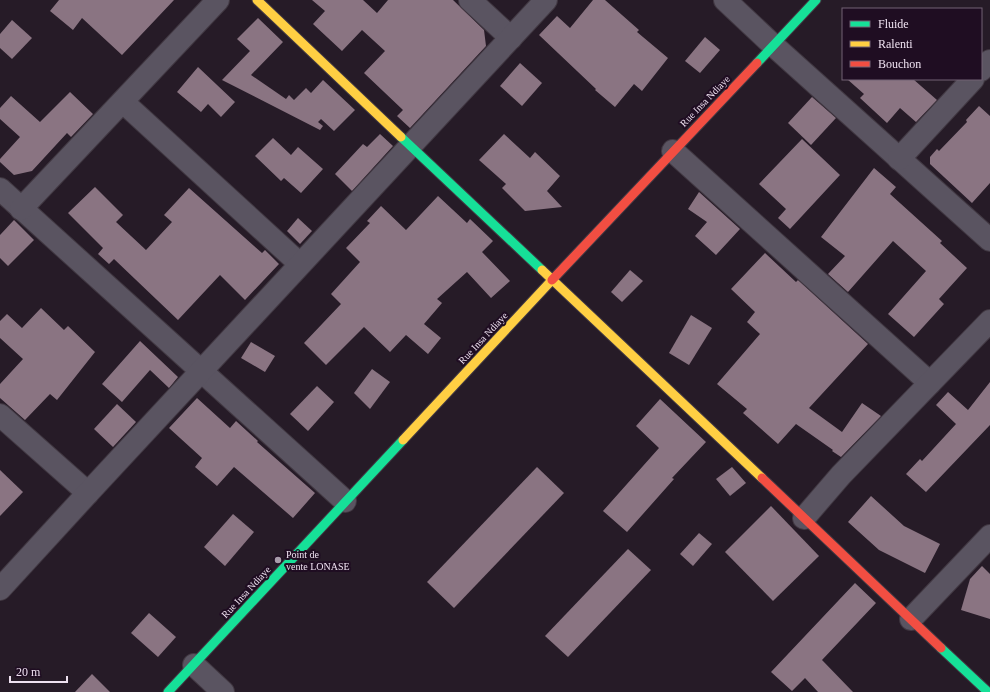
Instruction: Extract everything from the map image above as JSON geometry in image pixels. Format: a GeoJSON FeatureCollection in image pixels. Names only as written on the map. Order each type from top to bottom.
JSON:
{"type":"FeatureCollection","features":[{"type":"Feature","properties":{"kind":"street"},"geometry":{"type":"LineString","coordinates":[[22,209],[218,0]]}},
{"type":"Feature","properties":{"kind":"street"},"geometry":{"type":"LineString","coordinates":[[257,0],[988,692]]}},
{"type":"Feature","properties":{"kind":"street"},"geometry":{"type":"LineString","coordinates":[[470,0],[511,38]]}},
{"type":"Feature","properties":{"kind":"street"},"geometry":{"type":"LineString","coordinates":[[0,589],[546,0]]}},
{"type":"Feature","properties":{"kind":"street"},"geometry":{"type":"LineString","coordinates":[[725,0],[774,46],[990,240]]}},
{"type":"Feature","properties":{"kind":"street","name":"Rue Insa Ndiaye"},"geometry":{"type":"LineString","coordinates":[[168,692],[345,501],[816,0]]}},
{"type":"Feature","properties":{"kind":"street"},"geometry":{"type":"LineString","coordinates":[[982,69],[990,61]]}},
{"type":"Feature","properties":{"kind":"street"},"geometry":{"type":"LineString","coordinates":[[899,159],[972,80]]}},
{"type":"Feature","properties":{"kind":"street"},"geometry":{"type":"LineString","coordinates":[[122,102],[300,264]]}},
{"type":"Feature","properties":{"kind":"street"},"geometry":{"type":"LineString","coordinates":[[673,151],[930,383]]}},
{"type":"Feature","properties":{"kind":"street"},"geometry":{"type":"LineString","coordinates":[[0,189],[202,370],[345,501]]}},
{"type":"Feature","properties":{"kind":"street"},"geometry":{"type":"LineString","coordinates":[[804,518],[841,475],[990,321]]}},
{"type":"Feature","properties":{"kind":"street"},"geometry":{"type":"LineString","coordinates":[[0,415],[88,493]]}},
{"type":"Feature","properties":{"kind":"street"},"geometry":{"type":"LineString","coordinates":[[911,619],[990,536]]}},
{"type":"Feature","properties":{"kind":"street"},"geometry":{"type":"LineString","coordinates":[[194,665],[223,692]]}},
{"type":"Feature","properties":{"kind":"building"},"geometry":{"type":"Polygon","coordinates":[[[59,0],[174,0],[122,55],[82,18],[73,30],[50,11],[59,0]]]}},
{"type":"Feature","properties":{"kind":"building"},"geometry":{"type":"Polygon","coordinates":[[[312,0],[363,0],[377,13],[388,0],[453,0],[484,30],[486,46],[410,128],[397,116],[403,110],[364,73],[385,51],[362,30],[342,51],[313,24],[325,11],[312,0]]]}},
{"type":"Feature","properties":{"kind":"building"},"geometry":{"type":"Polygon","coordinates":[[[593,0],[605,0],[639,30],[637,32],[668,58],[642,91],[634,84],[615,107],[595,90],[596,89],[539,35],[557,16],[570,28],[593,0]]]}},
{"type":"Feature","properties":{"kind":"building"},"geometry":{"type":"Polygon","coordinates":[[[258,18],[283,42],[251,75],[286,99],[289,95],[294,100],[306,88],[311,93],[323,80],[355,110],[334,131],[321,119],[318,122],[323,126],[320,130],[222,80],[250,51],[237,39],[258,18]]]}},
{"type":"Feature","properties":{"kind":"building"},"geometry":{"type":"Polygon","coordinates":[[[12,20],[32,38],[12,59],[0,48],[0,34],[12,20]]]}},
{"type":"Feature","properties":{"kind":"building"},"geometry":{"type":"Polygon","coordinates":[[[705,37],[720,50],[700,73],[685,61],[705,37]]]}},
{"type":"Feature","properties":{"kind":"building"},"geometry":{"type":"Polygon","coordinates":[[[520,63],[542,83],[522,106],[500,86],[520,63]]]}},
{"type":"Feature","properties":{"kind":"building"},"geometry":{"type":"Polygon","coordinates":[[[198,67],[235,102],[221,117],[208,104],[201,112],[177,92],[198,67]]]}},
{"type":"Feature","properties":{"kind":"building"},"geometry":{"type":"Polygon","coordinates":[[[848,80],[914,80],[937,100],[916,122],[900,108],[887,123],[860,98],[864,94],[848,80]]]}},
{"type":"Feature","properties":{"kind":"building"},"geometry":{"type":"Polygon","coordinates":[[[70,92],[93,114],[71,137],[67,133],[32,171],[14,175],[0,162],[0,159],[20,137],[0,119],[0,108],[11,96],[40,122],[70,92]]]}},
{"type":"Feature","properties":{"kind":"building"},"geometry":{"type":"Polygon","coordinates":[[[812,97],[836,118],[811,145],[788,123],[812,97]]]}},
{"type":"Feature","properties":{"kind":"building"},"geometry":{"type":"Polygon","coordinates":[[[979,106],[990,116],[990,183],[972,203],[930,164],[930,157],[937,149],[939,151],[967,122],[966,120],[979,106]]]}},
{"type":"Feature","properties":{"kind":"building"},"geometry":{"type":"Polygon","coordinates":[[[380,134],[393,146],[352,191],[335,174],[363,144],[367,147],[380,134]]]}},
{"type":"Feature","properties":{"kind":"building"},"geometry":{"type":"Polygon","coordinates":[[[504,134],[530,158],[535,152],[560,176],[547,191],[562,207],[525,211],[502,188],[506,184],[479,160],[504,134]]]}},
{"type":"Feature","properties":{"kind":"building"},"geometry":{"type":"Polygon","coordinates":[[[273,138],[291,155],[298,147],[323,169],[301,193],[284,178],[281,181],[255,156],[273,138]]]}},
{"type":"Feature","properties":{"kind":"building"},"geometry":{"type":"Polygon","coordinates":[[[802,139],[840,175],[790,229],[778,218],[786,209],[759,184],[802,139]]]}},
{"type":"Feature","properties":{"kind":"building"},"geometry":{"type":"Polygon","coordinates":[[[874,168],[896,187],[890,194],[942,241],[940,243],[967,268],[939,299],[944,304],[914,337],[888,314],[926,271],[893,241],[848,292],[828,274],[845,256],[821,237],[874,168]]]}},
{"type":"Feature","properties":{"kind":"building"},"geometry":{"type":"Polygon","coordinates":[[[95,187],[123,215],[116,222],[146,250],[172,222],[164,215],[189,188],[262,253],[265,250],[279,264],[245,300],[220,275],[178,320],[114,259],[109,264],[98,254],[103,248],[68,213],[95,187]]]}},
{"type":"Feature","properties":{"kind":"building"},"geometry":{"type":"Polygon","coordinates":[[[699,192],[740,229],[716,255],[695,236],[707,222],[688,209],[699,192]]]}},
{"type":"Feature","properties":{"kind":"building"},"geometry":{"type":"Polygon","coordinates":[[[438,196],[467,223],[470,219],[493,241],[482,252],[510,281],[491,298],[467,272],[437,299],[442,303],[424,324],[441,338],[428,354],[406,335],[390,352],[364,327],[326,365],[304,343],[341,304],[331,294],[360,262],[346,248],[370,223],[367,221],[381,206],[406,230],[438,196]]]}},
{"type":"Feature","properties":{"kind":"building"},"geometry":{"type":"Polygon","coordinates":[[[298,218],[312,231],[300,244],[287,231],[298,218]]]}},
{"type":"Feature","properties":{"kind":"building"},"geometry":{"type":"Polygon","coordinates":[[[14,220],[34,240],[8,266],[0,258],[0,235],[14,220]]]}},
{"type":"Feature","properties":{"kind":"building"},"geometry":{"type":"Polygon","coordinates":[[[765,253],[796,282],[798,280],[868,344],[809,408],[842,432],[862,403],[881,416],[841,457],[796,424],[778,444],[743,413],[747,409],[717,384],[760,334],[747,322],[755,312],[731,289],[765,253]]]}},
{"type":"Feature","properties":{"kind":"building"},"geometry":{"type":"Polygon","coordinates":[[[630,270],[643,281],[622,302],[611,292],[630,270]]]}},
{"type":"Feature","properties":{"kind":"building"},"geometry":{"type":"Polygon","coordinates":[[[41,308],[64,330],[68,326],[95,352],[57,400],[50,394],[25,420],[0,398],[0,384],[23,359],[0,338],[0,321],[7,314],[22,328],[41,308]]]}},
{"type":"Feature","properties":{"kind":"building"},"geometry":{"type":"Polygon","coordinates":[[[691,315],[712,328],[689,365],[669,353],[691,315]]]}},
{"type":"Feature","properties":{"kind":"building"},"geometry":{"type":"Polygon","coordinates":[[[140,341],[178,377],[169,388],[150,370],[122,402],[102,384],[140,341]]]}},
{"type":"Feature","properties":{"kind":"building"},"geometry":{"type":"Polygon","coordinates":[[[251,342],[275,356],[265,372],[241,358],[251,342]]]}},
{"type":"Feature","properties":{"kind":"building"},"geometry":{"type":"Polygon","coordinates":[[[372,369],[390,382],[370,409],[354,393],[372,369]]]}},
{"type":"Feature","properties":{"kind":"building"},"geometry":{"type":"Polygon","coordinates":[[[990,382],[990,425],[926,492],[906,474],[920,459],[922,461],[956,424],[936,405],[948,392],[968,410],[990,382]]]}},
{"type":"Feature","properties":{"kind":"building"},"geometry":{"type":"Polygon","coordinates":[[[317,386],[334,402],[308,431],[290,414],[317,386]]]}},
{"type":"Feature","properties":{"kind":"building"},"geometry":{"type":"Polygon","coordinates":[[[197,398],[230,428],[236,421],[258,441],[257,442],[315,493],[293,518],[234,467],[217,486],[195,467],[202,458],[169,428],[197,398]]]}},
{"type":"Feature","properties":{"kind":"building"},"geometry":{"type":"Polygon","coordinates":[[[660,399],[706,442],[672,478],[674,479],[627,532],[603,511],[659,448],[636,426],[660,399]]]}},
{"type":"Feature","properties":{"kind":"building"},"geometry":{"type":"Polygon","coordinates":[[[117,404],[136,422],[113,447],[94,429],[117,404]]]}},
{"type":"Feature","properties":{"kind":"building"},"geometry":{"type":"Polygon","coordinates":[[[537,467],[564,493],[454,608],[427,582],[537,467]]]}},
{"type":"Feature","properties":{"kind":"building"},"geometry":{"type":"Polygon","coordinates":[[[732,467],[746,483],[730,496],[716,479],[732,467]]]}},
{"type":"Feature","properties":{"kind":"building"},"geometry":{"type":"Polygon","coordinates":[[[0,470],[23,492],[0,516],[0,470]]]}},
{"type":"Feature","properties":{"kind":"building"},"geometry":{"type":"Polygon","coordinates":[[[871,496],[904,526],[940,544],[925,573],[879,550],[848,522],[871,496]]]}},
{"type":"Feature","properties":{"kind":"building"},"geometry":{"type":"Polygon","coordinates":[[[771,506],[819,556],[773,601],[725,552],[771,506]]]}},
{"type":"Feature","properties":{"kind":"building"},"geometry":{"type":"Polygon","coordinates":[[[233,514],[254,532],[225,566],[204,547],[233,514]]]}},
{"type":"Feature","properties":{"kind":"building"},"geometry":{"type":"Polygon","coordinates":[[[699,533],[712,544],[693,566],[680,554],[699,533]]]}},
{"type":"Feature","properties":{"kind":"building"},"geometry":{"type":"Polygon","coordinates":[[[628,549],[651,570],[568,657],[545,636],[628,549]]]}},
{"type":"Feature","properties":{"kind":"building"},"geometry":{"type":"Polygon","coordinates":[[[982,566],[990,574],[990,619],[961,610],[970,579],[982,566]]]}},
{"type":"Feature","properties":{"kind":"building"},"geometry":{"type":"Polygon","coordinates":[[[855,583],[876,603],[822,660],[853,692],[818,692],[805,678],[792,691],[771,672],[855,583]]]}},
{"type":"Feature","properties":{"kind":"building"},"geometry":{"type":"Polygon","coordinates":[[[149,613],[176,637],[158,657],[131,633],[149,613]]]}},
{"type":"Feature","properties":{"kind":"building"},"geometry":{"type":"Polygon","coordinates":[[[92,674],[110,692],[75,692],[92,674]]]}},
{"type":"Feature","properties":{"kind":"traffic: fast"},"geometry":{"type":"LineString","coordinates":[[757,63],[816,0]]}},
{"type":"Feature","properties":{"kind":"traffic: fast"},"geometry":{"type":"LineString","coordinates":[[401,137],[542,270]]}},
{"type":"Feature","properties":{"kind":"traffic: fast"},"geometry":{"type":"LineString","coordinates":[[168,692],[403,440]]}},
{"type":"Feature","properties":{"kind":"traffic: fast"},"geometry":{"type":"LineString","coordinates":[[941,648],[988,692]]}},
{"type":"Feature","properties":{"kind":"traffic: slow"},"geometry":{"type":"LineString","coordinates":[[257,0],[401,137]]}},
{"type":"Feature","properties":{"kind":"traffic: slow"},"geometry":{"type":"LineString","coordinates":[[542,270],[762,478]]}},
{"type":"Feature","properties":{"kind":"traffic: slow"},"geometry":{"type":"LineString","coordinates":[[403,440],[552,280]]}},
{"type":"Feature","properties":{"kind":"traffic: jam"},"geometry":{"type":"LineString","coordinates":[[552,280],[757,63]]}},
{"type":"Feature","properties":{"kind":"traffic: jam"},"geometry":{"type":"LineString","coordinates":[[762,478],[941,648]]}},
{"type":"Feature","properties":{"kind":"place","name":"Point de vente LONASE"},"geometry":{"type":"Point","coordinates":[278,560]}}]}
